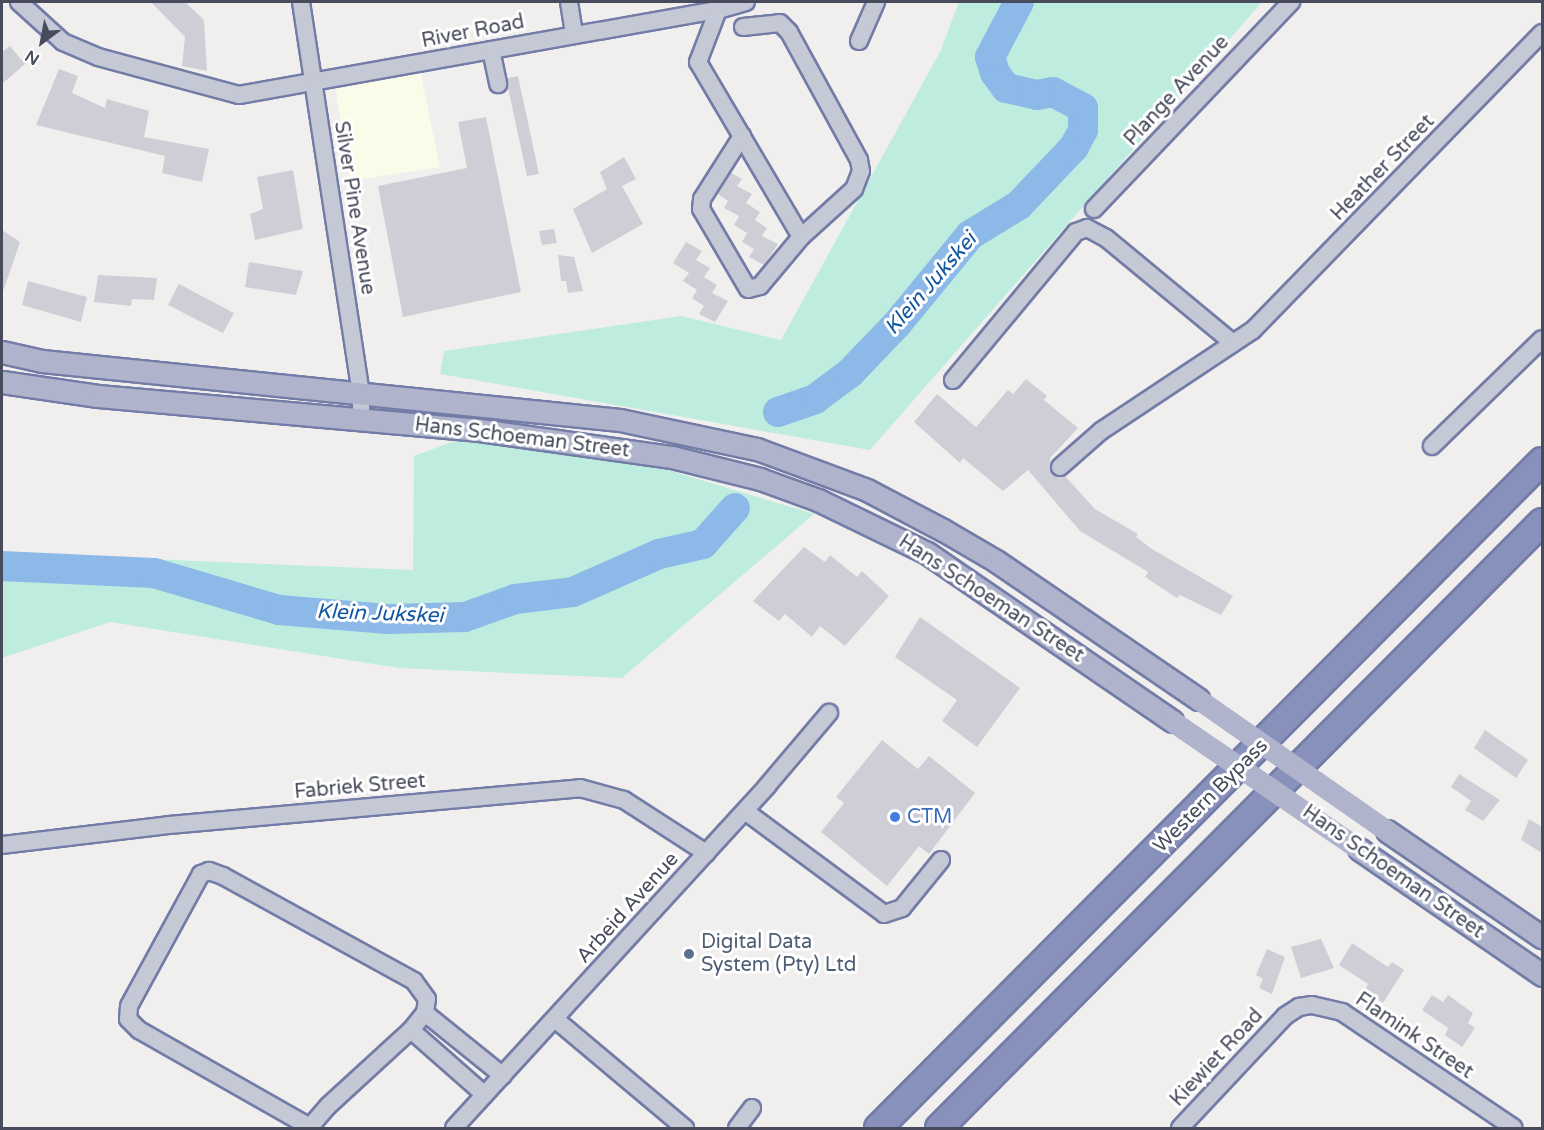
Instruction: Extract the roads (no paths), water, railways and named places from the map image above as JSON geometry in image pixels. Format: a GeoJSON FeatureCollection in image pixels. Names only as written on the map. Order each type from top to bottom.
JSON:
{"type":"FeatureCollection","features":[{"type":"Feature","properties":{"kind":"highway","name":"Western Bypass"},"geometry":{"type":"LineString","coordinates":[[878,1128],[1542,462]]}},
{"type":"Feature","properties":{"kind":"highway"},"geometry":{"type":"LineString","coordinates":[[939,1128],[1542,522]]}},
{"type":"Feature","properties":{"kind":"main road","name":"Hans Schoeman Street"},"geometry":{"type":"LineString","coordinates":[[2,352],[42,361],[620,420],[729,441],[826,473],[905,509],[996,561],[1542,937]]}},
{"type":"Feature","properties":{"kind":"main road","name":"Hans Schoeman Street"},"geometry":{"type":"LineString","coordinates":[[2,382],[98,396],[361,422],[478,430],[700,463],[818,500],[935,559],[1542,975]]}},
{"type":"Feature","properties":{"kind":"street","name":"River Road"},"geometry":{"type":"LineString","coordinates":[[19,2],[63,42],[147,73],[239,95],[314,84],[574,34],[718,10],[746,2]]}},
{"type":"Feature","properties":{"kind":"street","name":"Silver Pine Avenue"},"geometry":{"type":"LineString","coordinates":[[301,2],[361,393],[361,422]]}},
{"type":"Feature","properties":{"kind":"street"},"geometry":{"type":"LineString","coordinates":[[569,2],[574,34]]}},
{"type":"Feature","properties":{"kind":"street"},"geometry":{"type":"LineString","coordinates":[[859,41],[876,2]]}},
{"type":"Feature","properties":{"kind":"street","name":"Plange Avenue"},"geometry":{"type":"LineString","coordinates":[[1094,209],[1291,2]]}},
{"type":"Feature","properties":{"kind":"street"},"geometry":{"type":"LineString","coordinates":[[718,10],[698,62],[801,237]]}},
{"type":"Feature","properties":{"kind":"street"},"geometry":{"type":"LineString","coordinates":[[742,136],[702,199],[701,209],[741,281],[748,289],[760,286],[801,237],[854,189],[861,171],[859,159],[789,32],[780,23],[743,27]]}},
{"type":"Feature","properties":{"kind":"street","name":"Heather Street"},"geometry":{"type":"LineString","coordinates":[[1060,467],[1101,431],[1253,330],[1542,33]]}},
{"type":"Feature","properties":{"kind":"street"},"geometry":{"type":"LineString","coordinates":[[491,50],[498,84]]}},
{"type":"Feature","properties":{"kind":"street"},"geometry":{"type":"LineString","coordinates":[[953,380],[1076,232],[1087,228],[1106,238],[1233,343]]}},
{"type":"Feature","properties":{"kind":"street"},"geometry":{"type":"LineString","coordinates":[[1432,446],[1542,339]]}},
{"type":"Feature","properties":{"kind":"street","name":"Arbeid Avenue"},"geometry":{"type":"LineString","coordinates":[[454,1128],[745,811],[828,713]]}},
{"type":"Feature","properties":{"kind":"street","name":"Fabriek Street"},"geometry":{"type":"LineString","coordinates":[[2,845],[580,788],[624,800],[706,853]]}},
{"type":"Feature","properties":{"kind":"street"},"geometry":{"type":"LineString","coordinates":[[745,811],[884,914],[902,908],[941,860]]}},
{"type":"Feature","properties":{"kind":"street"},"geometry":{"type":"LineString","coordinates":[[208,871],[223,876],[414,981],[427,999],[425,1013],[411,1030],[309,1128],[139,1030],[128,1019],[129,1006],[201,874],[208,871]]}},
{"type":"Feature","properties":{"kind":"street","name":"Flamink Street"},"geometry":{"type":"LineString","coordinates":[[1285,1016],[1299,1007],[1312,1005],[1342,1012],[1514,1128]]}},
{"type":"Feature","properties":{"kind":"street"},"geometry":{"type":"LineString","coordinates":[[425,1013],[502,1076]]}},
{"type":"Feature","properties":{"kind":"street","name":"Kiewiet Road"},"geometry":{"type":"LineString","coordinates":[[1180,1128],[1285,1016]]}},
{"type":"Feature","properties":{"kind":"street"},"geometry":{"type":"LineString","coordinates":[[555,1019],[685,1128]]}},
{"type":"Feature","properties":{"kind":"street"},"geometry":{"type":"LineString","coordinates":[[411,1030],[485,1095]]}},
{"type":"Feature","properties":{"kind":"street"},"geometry":{"type":"LineString","coordinates":[[737,1128],[752,1107]]}},
{"type":"Feature","properties":{"kind":"waterway","name":"Klein Jukskei"},"geometry":{"type":"LineString","coordinates":[[778,412],[815,399],[850,373],[897,324],[970,235],[1019,205],[1074,147],[1083,130],[1083,108],[1053,92],[1037,95],[1006,88],[995,73],[990,57],[1019,2]]}},
{"type":"Feature","properties":{"kind":"waterway","name":"Klein Jukskei"},"geometry":{"type":"LineString","coordinates":[[2,566],[154,573],[279,610],[388,619],[465,617],[515,599],[573,592],[659,554],[703,544],[735,508]]}},
{"type":"Feature","properties":{"kind":"place","name":"CTM"},"geometry":{"type":"Point","coordinates":[895,817]}},
{"type":"Feature","properties":{"kind":"place","name":"Digital Data System (Pty) Ltd"},"geometry":{"type":"Point","coordinates":[689,954]}}]}
